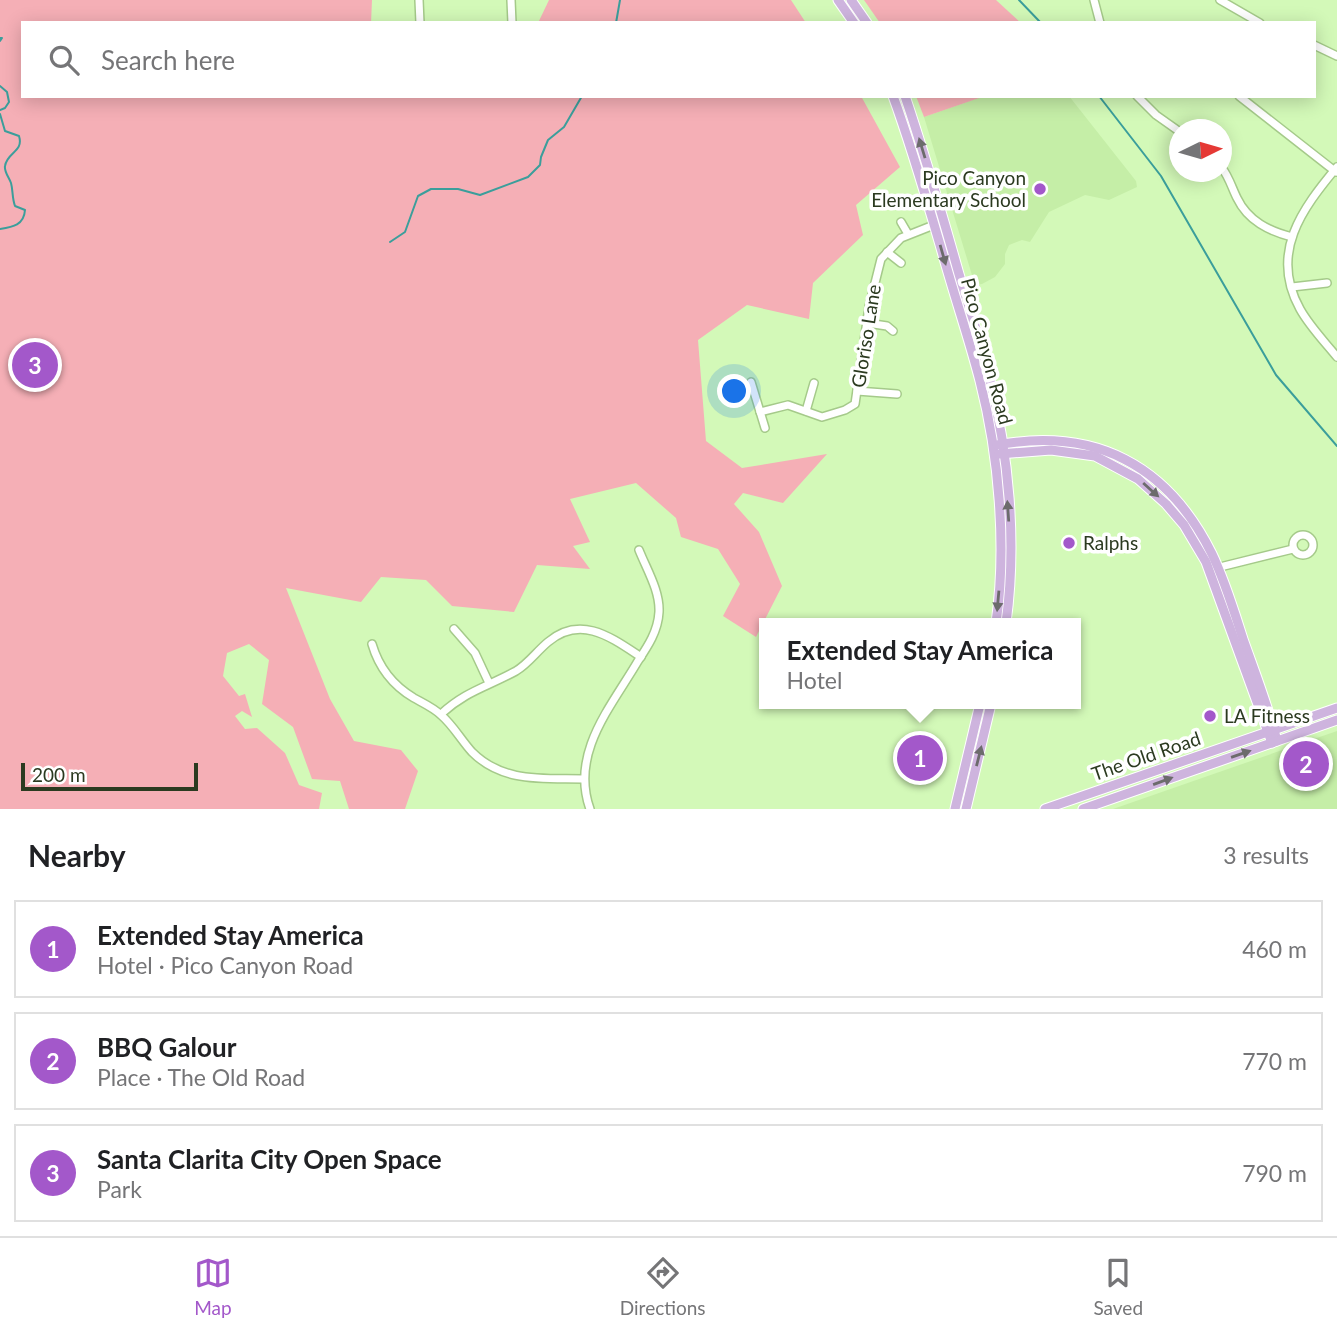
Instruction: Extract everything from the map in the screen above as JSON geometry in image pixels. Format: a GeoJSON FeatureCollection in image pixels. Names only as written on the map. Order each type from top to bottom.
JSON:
{"type":"FeatureCollection","features":[{"type":"Feature","properties":{"kind":"main road"},"geometry":{"type":"LineString","coordinates":[[838,0],[854,21]]}},
{"type":"Feature","properties":{"kind":"main road"},"geometry":{"type":"LineString","coordinates":[[851,0],[866,21]]}},
{"type":"Feature","properties":{"kind":"main road","name":"Pico Canyon Road"},"geometry":{"type":"LineString","coordinates":[[894,98],[939,223],[989,375],[1003,449],[1009,521],[1010,570],[1006,618]]}},
{"type":"Feature","properties":{"kind":"main road","name":"Pico Canyon Road"},"geometry":{"type":"LineString","coordinates":[[906,98],[980,382],[993,451],[1000,531],[996,618]]}},
{"type":"Feature","properties":{"kind":"main road"},"geometry":{"type":"LineString","coordinates":[[993,451],[1039,450],[1095,456],[1122,468],[1153,491],[1171,510],[1214,569],[1274,742]]}},
{"type":"Feature","properties":{"kind":"main road","name":"The Old Road"},"geometry":{"type":"LineString","coordinates":[[1045,809],[1337,708]]}},
{"type":"Feature","properties":{"kind":"main road"},"geometry":{"type":"LineString","coordinates":[[955,809],[979,709]]}},
{"type":"Feature","properties":{"kind":"main road"},"geometry":{"type":"LineString","coordinates":[[966,809],[990,709]]}},
{"type":"Feature","properties":{"kind":"main road","name":"The Old Road"},"geometry":{"type":"LineString","coordinates":[[1083,809],[1337,720]]}},
{"type":"Feature","properties":{"kind":"street"},"geometry":{"type":"LineString","coordinates":[[419,0],[420,21]]}},
{"type":"Feature","properties":{"kind":"street"},"geometry":{"type":"LineString","coordinates":[[511,0],[512,21]]}},
{"type":"Feature","properties":{"kind":"street"},"geometry":{"type":"LineString","coordinates":[[1094,0],[1099,21]]}},
{"type":"Feature","properties":{"kind":"street"},"geometry":{"type":"LineString","coordinates":[[1220,0],[1257,21]]}},
{"type":"Feature","properties":{"kind":"street"},"geometry":{"type":"LineString","coordinates":[[1316,46],[1337,56]]}},
{"type":"Feature","properties":{"kind":"street"},"geometry":{"type":"LineString","coordinates":[[1139,98],[1156,116],[1169,125]]}},
{"type":"Feature","properties":{"kind":"street"},"geometry":{"type":"LineString","coordinates":[[1242,98],[1336,170],[1308,203],[1297,221],[1288,258],[1292,287],[1307,319],[1337,357]]}},
{"type":"Feature","properties":{"kind":"street"},"geometry":{"type":"LineString","coordinates":[[1229,182],[1250,216],[1270,231],[1292,237]]}},
{"type":"Feature","properties":{"kind":"street"},"geometry":{"type":"LineString","coordinates":[[901,222],[908,234]]}},
{"type":"Feature","properties":{"kind":"street","name":"Gloriso Lane"},"geometry":{"type":"LineString","coordinates":[[806,411],[825,416],[855,404],[878,267],[887,252],[908,234],[939,223]]}},
{"type":"Feature","properties":{"kind":"street"},"geometry":{"type":"LineString","coordinates":[[887,252],[901,263]]}},
{"type":"Feature","properties":{"kind":"street"},"geometry":{"type":"LineString","coordinates":[[1292,287],[1327,282]]}},
{"type":"Feature","properties":{"kind":"street"},"geometry":{"type":"LineString","coordinates":[[867,323],[887,326],[893,331]]}},
{"type":"Feature","properties":{"kind":"street"},"geometry":{"type":"LineString","coordinates":[[751,382],[765,428]]}},
{"type":"Feature","properties":{"kind":"street"},"geometry":{"type":"LineString","coordinates":[[760,412],[788,405],[806,411],[814,383]]}},
{"type":"Feature","properties":{"kind":"street"},"geometry":{"type":"LineString","coordinates":[[857,391],[897,394]]}},
{"type":"Feature","properties":{"kind":"street"},"geometry":{"type":"LineString","coordinates":[[1214,569],[1293,549]]}},
{"type":"Feature","properties":{"kind":"street"},"geometry":{"type":"LineString","coordinates":[[590,809],[583,779],[591,740],[654,633],[659,611],[657,593],[639,550]]}},
{"type":"Feature","properties":{"kind":"street"},"geometry":{"type":"LineString","coordinates":[[454,629],[475,653],[489,683]]}},
{"type":"Feature","properties":{"kind":"street"},"geometry":{"type":"LineString","coordinates":[[441,714],[456,699],[516,671],[554,637],[570,630],[600,632],[641,657]]}},
{"type":"Feature","properties":{"kind":"street"},"geometry":{"type":"LineString","coordinates":[[372,644],[380,666],[388,677],[409,695],[441,714],[475,755],[504,773],[531,779],[583,779]]}},
{"type":"Feature","properties":{"kind":"shaded area"},"geometry":{"type":"Polygon","coordinates":[[[0,0],[372,0],[371,21],[21,21],[21,98],[862,98],[900,167],[856,205],[863,235],[813,283],[809,319],[747,305],[698,340],[706,441],[742,468],[827,454],[783,503],[743,493],[734,504],[759,532],[782,586],[766,618],[759,618],[756,637],[723,616],[740,584],[718,549],[681,537],[676,518],[636,483],[570,499],[590,542],[573,546],[590,569],[537,565],[514,612],[452,606],[426,580],[381,577],[361,602],[286,588],[330,699],[354,741],[401,750],[418,771],[405,809],[349,809],[340,781],[312,779],[293,727],[262,704],[269,660],[249,644],[227,653],[223,676],[239,696],[245,694],[252,717],[242,711],[235,716],[245,729],[257,728],[285,753],[299,785],[322,793],[319,809],[0,809],[0,0]]]}},
{"type":"Feature","properties":{"kind":"shaded area"},"geometry":{"type":"Polygon","coordinates":[[[549,0],[791,0],[805,21],[539,21],[549,0]]]}},
{"type":"Feature","properties":{"kind":"shaded area"},"geometry":{"type":"Polygon","coordinates":[[[864,0],[996,0],[1019,21],[879,21],[864,0]]]}},
{"type":"Feature","properties":{"kind":"shaded area"},"geometry":{"type":"Polygon","coordinates":[[[917,98],[979,98],[924,117],[917,98]]]}},
{"type":"Feature","properties":{"kind":"shaded area","name":"Pico Canyon Elementary School"},"geometry":{"type":"Polygon","coordinates":[[[978,98],[1071,98],[1136,181],[1137,187],[1109,200],[1085,195],[1049,212],[1030,242],[1022,240],[1009,245],[1005,264],[995,277],[975,285],[924,117],[978,98]]]}},
{"type":"Feature","properties":{"kind":"shaded area"},"geometry":{"type":"Polygon","coordinates":[[[1337,731],[1337,809],[1113,809],[1337,731]]]}},
{"type":"Feature","properties":{"kind":"waterway"},"geometry":{"type":"LineString","coordinates":[[616,21],[620,0]]}},
{"type":"Feature","properties":{"kind":"waterway"},"geometry":{"type":"LineString","coordinates":[[1019,0],[1039,21]]}},
{"type":"Feature","properties":{"kind":"waterway"},"geometry":{"type":"LineString","coordinates":[[0,38],[0,41]]}},
{"type":"Feature","properties":{"kind":"waterway"},"geometry":{"type":"LineString","coordinates":[[0,86],[7,92],[9,102],[0,110]]}},
{"type":"Feature","properties":{"kind":"waterway"},"geometry":{"type":"LineString","coordinates":[[390,242],[405,232],[418,196],[431,189],[458,189],[480,195],[528,177],[540,165],[548,140],[564,127],[581,98]]}},
{"type":"Feature","properties":{"kind":"waterway"},"geometry":{"type":"LineString","coordinates":[[1101,98],[1161,176],[1276,375],[1337,446]]}},
{"type":"Feature","properties":{"kind":"waterway"},"geometry":{"type":"LineString","coordinates":[[0,114],[5,131],[19,136],[19,145],[6,161],[5,168],[15,206],[25,210],[20,222],[0,229]]}},
{"type":"Feature","properties":{"kind":"place","name":"Pico Canyon Elementary School"},"geometry":{"type":"Point","coordinates":[1040,189]}},
{"type":"Feature","properties":{"kind":"place","name":"Santa Clarita City Open Space"},"geometry":{"type":"Point","coordinates":[35,365]}},
{"type":"Feature","properties":{"kind":"place","name":"Ralphs"},"geometry":{"type":"Point","coordinates":[1069,543]}},
{"type":"Feature","properties":{"kind":"place","name":"LA Fitness"},"geometry":{"type":"Point","coordinates":[1210,716]}},
{"type":"Feature","properties":{"kind":"place","name":"Extended Stay America"},"geometry":{"type":"Point","coordinates":[920,758]}},
{"type":"Feature","properties":{"kind":"place","name":"BBQ Galour"},"geometry":{"type":"Point","coordinates":[1306,764]}}]}
